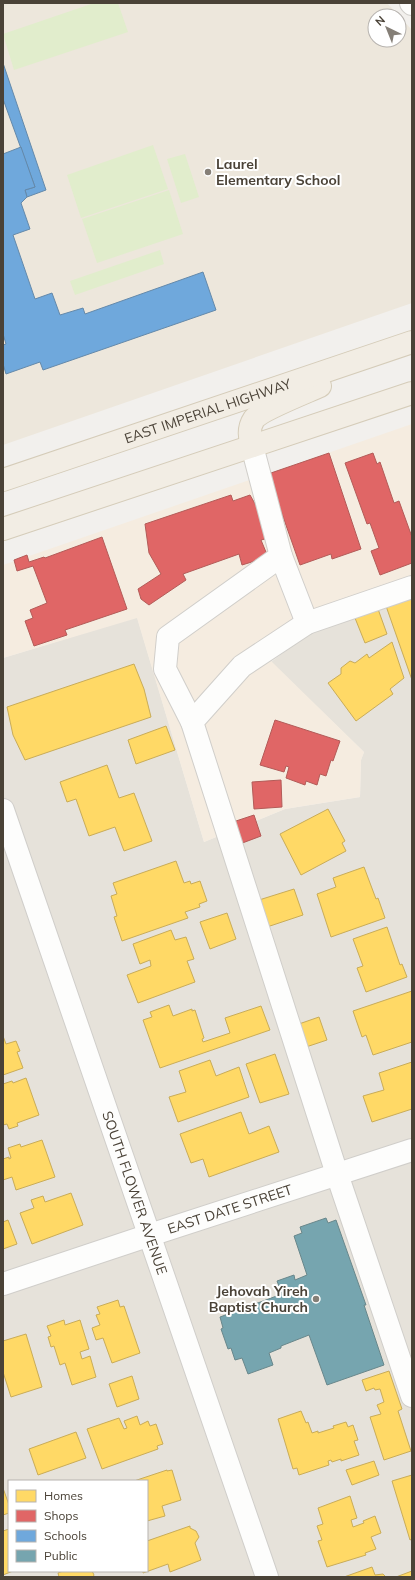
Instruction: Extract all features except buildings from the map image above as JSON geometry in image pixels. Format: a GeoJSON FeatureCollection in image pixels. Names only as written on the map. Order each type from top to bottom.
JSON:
{"type":"FeatureCollection","features":[{"type":"Feature","properties":{"kind":"main road"},"geometry":{"type":"LineString","coordinates":[[252,446],[249,437],[250,428],[254,419],[264,412],[412,343]]}},
{"type":"Feature","properties":{"kind":"main road","name":"EAST IMPERIAL HIGHWAY"},"geometry":{"type":"LineString","coordinates":[[3,480],[412,343]]}},
{"type":"Feature","properties":{"kind":"main road"},"geometry":{"type":"LineString","coordinates":[[3,529],[412,393]]}},
{"type":"Feature","properties":{"kind":"street"},"geometry":{"type":"LineString","coordinates":[[252,446],[281,556],[307,623]]}},
{"type":"Feature","properties":{"kind":"street"},"geometry":{"type":"LineString","coordinates":[[281,556],[168,637],[165,669],[192,722],[337,1174],[412,1396]]}},
{"type":"Feature","properties":{"kind":"street"},"geometry":{"type":"LineString","coordinates":[[192,722],[242,666],[307,623],[412,587]]}},
{"type":"Feature","properties":{"kind":"street","name":"SOUTH FLOWER AVENUE"},"geometry":{"type":"LineString","coordinates":[[3,810],[267,1577]]}},
{"type":"Feature","properties":{"kind":"street","name":"EAST DATE STREET"},"geometry":{"type":"LineString","coordinates":[[3,1284],[150,1234],[412,1150]]}},
{"type":"Feature","properties":{"kind":"shaded area","name":"Laurel Elementary School"},"geometry":{"type":"Polygon","coordinates":[[[3,3],[387,3],[392,8],[367,8],[367,48],[407,48],[407,25],[412,30],[412,303],[3,445],[3,3]]]}},
{"type":"Feature","properties":{"kind":"shaded area"},"geometry":{"type":"Polygon","coordinates":[[[412,424],[412,595],[320,625],[271,661],[364,752],[361,760],[360,797],[285,809],[204,842],[137,618],[3,658],[3,565],[412,424]]]}},
{"type":"Feature","properties":{"kind":"shaded area"},"geometry":{"type":"Polygon","coordinates":[[[412,595],[412,1577],[3,1577],[3,658],[137,617],[204,842],[285,809],[360,797],[361,760],[364,752],[271,662],[320,625],[412,595]]]}},
{"type":"Feature","properties":{"kind":"green space"},"geometry":{"type":"Polygon","coordinates":[[[94,3],[118,3],[128,32],[14,70],[3,34],[94,3]]]}},
{"type":"Feature","properties":{"kind":"green space"},"geometry":{"type":"Polygon","coordinates":[[[153,145],[168,189],[81,218],[67,175],[153,145]]]}},
{"type":"Feature","properties":{"kind":"green space"},"geometry":{"type":"Polygon","coordinates":[[[185,154],[199,197],[181,203],[167,159],[185,154]]]}},
{"type":"Feature","properties":{"kind":"green space"},"geometry":{"type":"Polygon","coordinates":[[[169,190],[183,234],[97,263],[82,219],[169,190]]]}},
{"type":"Feature","properties":{"kind":"green space"},"geometry":{"type":"Polygon","coordinates":[[[160,250],[164,264],[75,295],[70,281],[160,250]]]}},
{"type":"Feature","properties":{"kind":"place","name":"Laurel Elementary School"},"geometry":{"type":"Point","coordinates":[208,172]}},
{"type":"Feature","properties":{"kind":"place","name":"Jehovah Yireh Baptist Church"},"geometry":{"type":"Point","coordinates":[316,1299]}}]}
